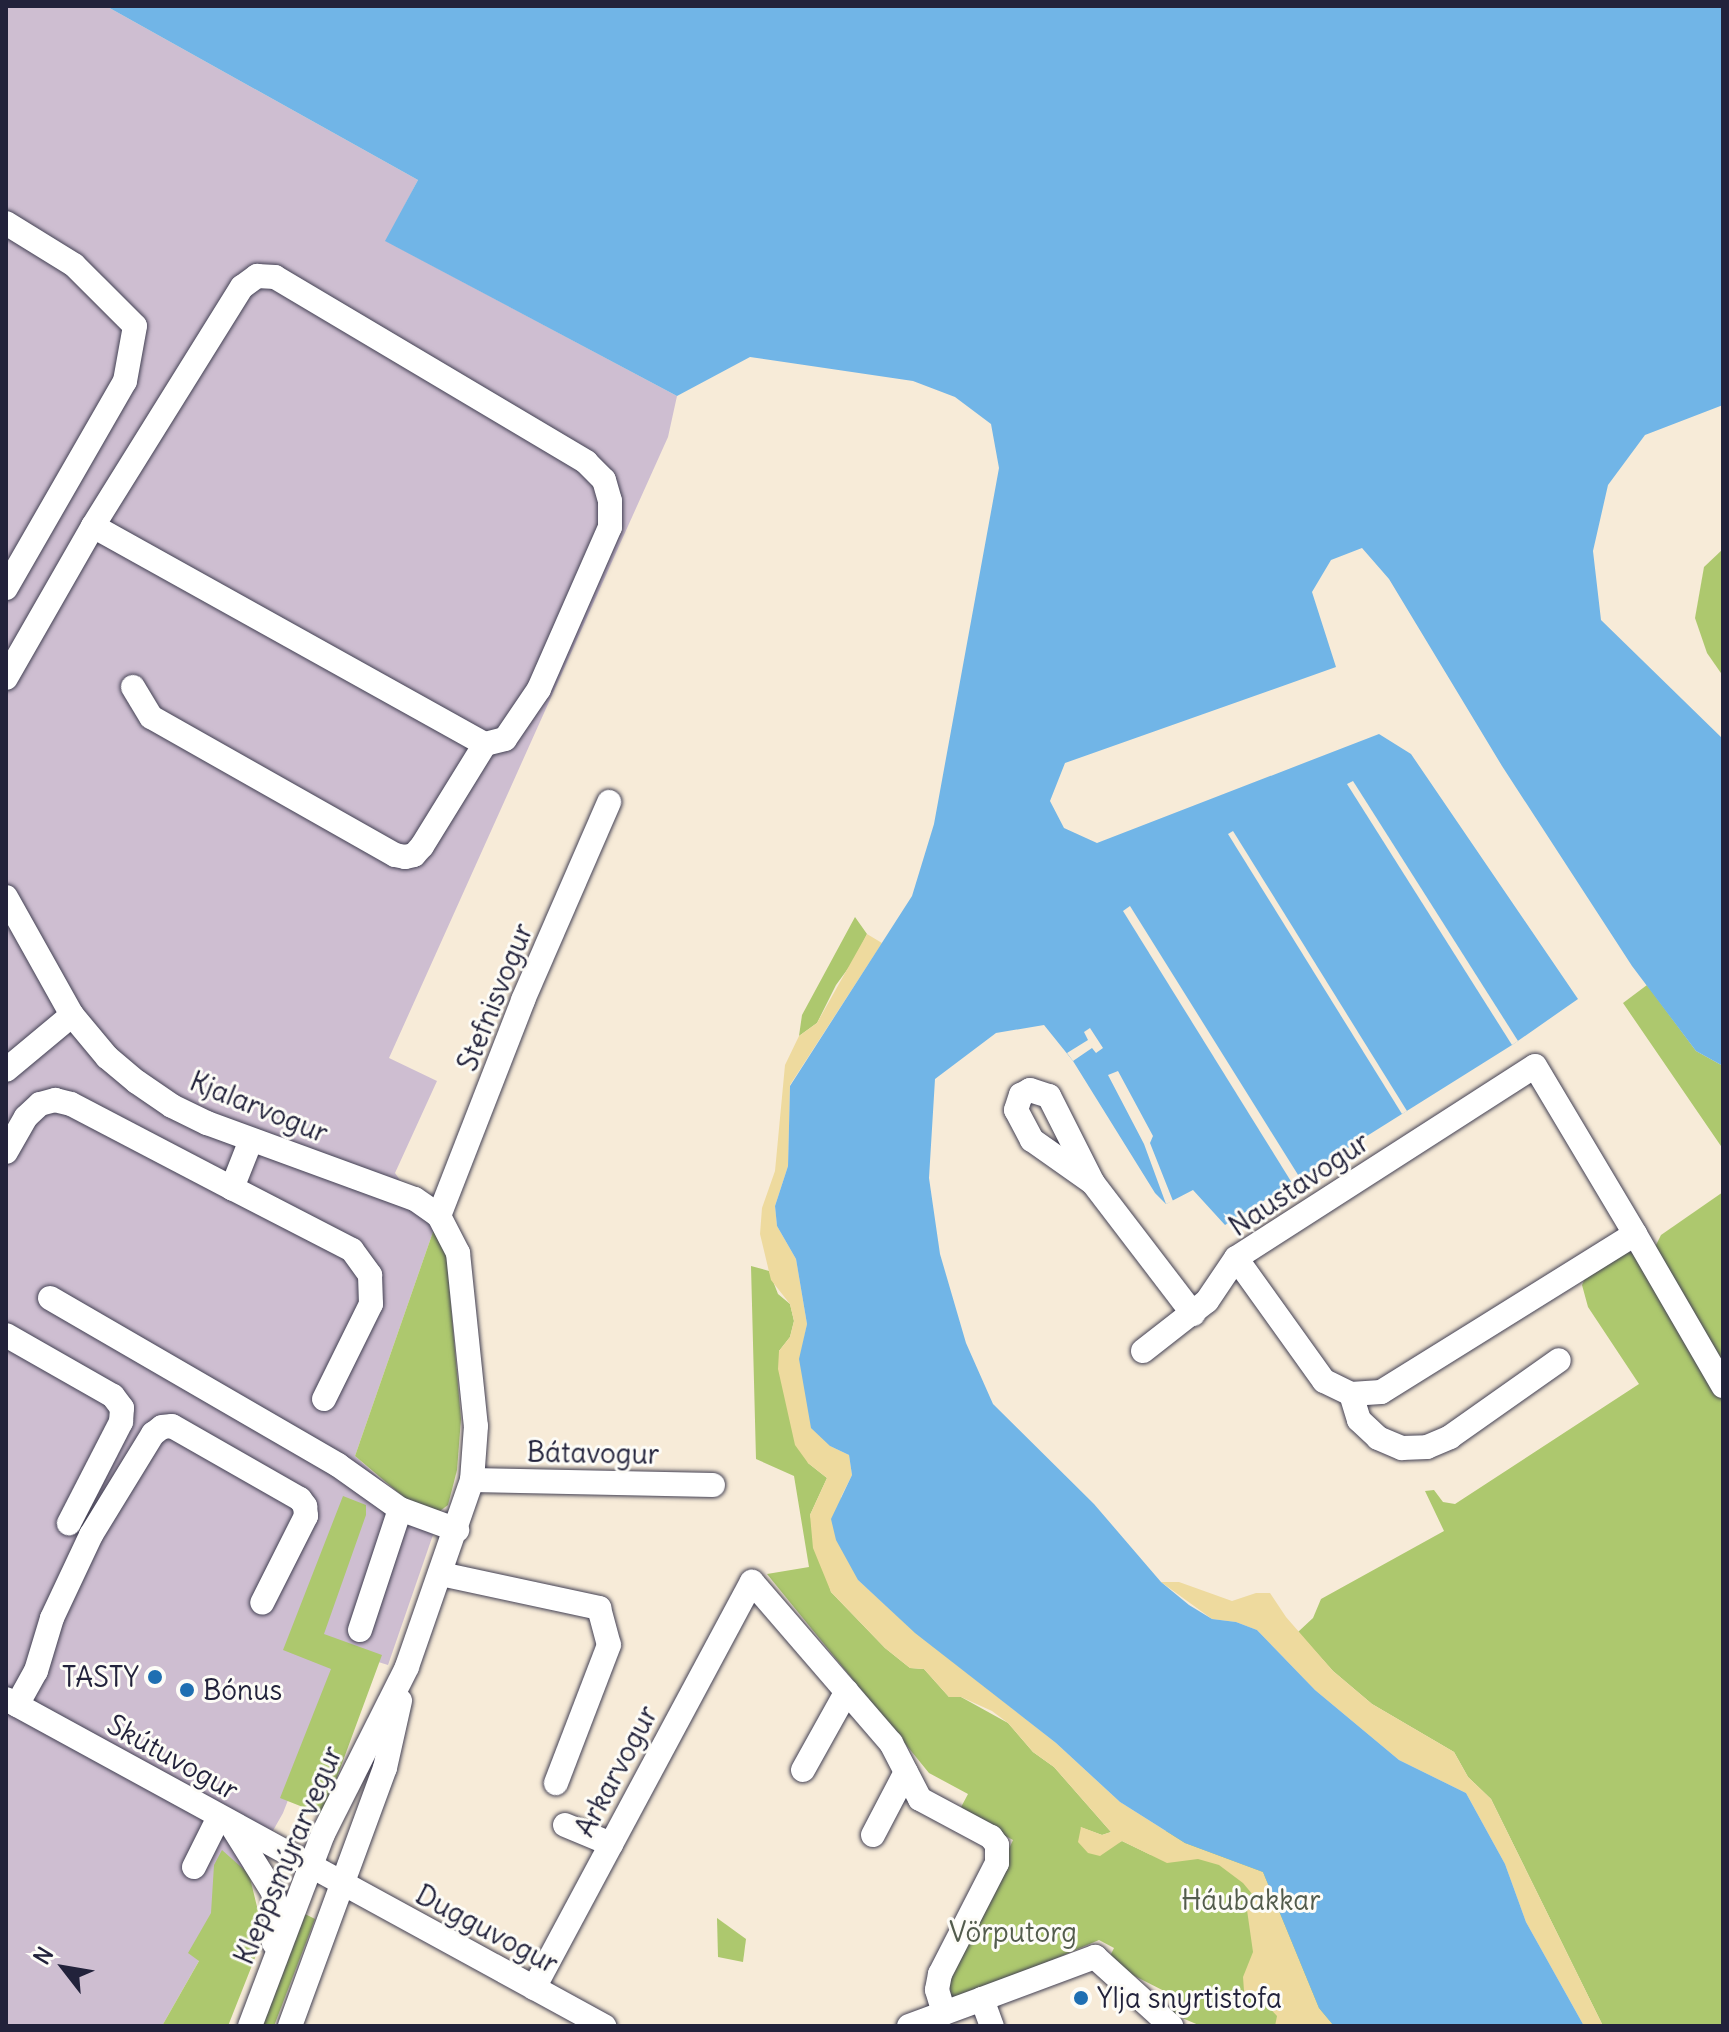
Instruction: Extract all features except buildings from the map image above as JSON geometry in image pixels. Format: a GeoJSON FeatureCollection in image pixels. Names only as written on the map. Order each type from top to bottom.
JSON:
{"type":"FeatureCollection","features":[{"type":"Feature","properties":{"kind":"street"},"geometry":{"type":"LineString","coordinates":[[6,223],[74,265],[135,326],[125,381],[6,588]]}},
{"type":"Feature","properties":{"kind":"street"},"geometry":{"type":"LineString","coordinates":[[6,678],[93,526],[242,287],[257,276],[275,277],[586,462],[604,480],[610,501],[610,527],[539,689],[505,739],[485,744],[93,526]]}},
{"type":"Feature","properties":{"kind":"street"},"geometry":{"type":"LineString","coordinates":[[133,687],[151,717],[395,855],[405,857],[414,855],[422,846],[485,744]]}},
{"type":"Feature","properties":{"kind":"street","name":"Stefnisvogur"},"geometry":{"type":"LineString","coordinates":[[439,1216],[523,1000],[609,802]]}},
{"type":"Feature","properties":{"kind":"street","name":"Kjalarvogur"},"geometry":{"type":"LineString","coordinates":[[6,897],[72,1015],[107,1057],[160,1098],[207,1123],[415,1199],[439,1216]]}},
{"type":"Feature","properties":{"kind":"street"},"geometry":{"type":"LineString","coordinates":[[6,1070],[72,1015]]}},
{"type":"Feature","properties":{"kind":"street","name":"Naustavogur"},"geometry":{"type":"LineString","coordinates":[[1351,1394],[1324,1381],[1236,1258],[1535,1066],[1723,1386]]}},
{"type":"Feature","properties":{"kind":"street"},"geometry":{"type":"LineString","coordinates":[[6,1152],[26,1117],[40,1104],[55,1100],[71,1104],[352,1250],[370,1275],[371,1304],[324,1399]]}},
{"type":"Feature","properties":{"kind":"street"},"geometry":{"type":"LineString","coordinates":[[232,1188],[251,1140]]}},
{"type":"Feature","properties":{"kind":"street"},"geometry":{"type":"LineString","coordinates":[[1093,1183],[1193,1314]]}},
{"type":"Feature","properties":{"kind":"street","name":"Kleppsmýrarvegur"},"geometry":{"type":"LineString","coordinates":[[250,2026],[326,1828],[407,1667],[472,1480],[476,1426],[458,1253],[439,1216]]}},
{"type":"Feature","properties":{"kind":"street"},"geometry":{"type":"LineString","coordinates":[[1559,1360],[1450,1437],[1427,1447],[1402,1448],[1378,1438],[1359,1420],[1351,1394],[1381,1392],[1635,1234]]}},
{"type":"Feature","properties":{"kind":"street"},"geometry":{"type":"LineString","coordinates":[[1143,1351],[1193,1314],[1236,1258]]}},
{"type":"Feature","properties":{"kind":"street"},"geometry":{"type":"LineString","coordinates":[[50,1298],[338,1465],[400,1509],[457,1530]]}},
{"type":"Feature","properties":{"kind":"street"},"geometry":{"type":"LineString","coordinates":[[6,1335],[113,1396],[122,1408],[121,1422],[69,1523]]}},
{"type":"Feature","properties":{"kind":"street"},"geometry":{"type":"LineString","coordinates":[[12,1702],[36,1671],[52,1618],[91,1535],[153,1434],[162,1427],[172,1426],[300,1499],[305,1506],[306,1516],[262,1603]]}},
{"type":"Feature","properties":{"kind":"street","name":"Bátavogur"},"geometry":{"type":"LineString","coordinates":[[472,1480],[713,1485]]}},
{"type":"Feature","properties":{"kind":"street"},"geometry":{"type":"LineString","coordinates":[[360,1630],[400,1509]]}},
{"type":"Feature","properties":{"kind":"street"},"geometry":{"type":"LineString","coordinates":[[441,1574],[599,1608],[609,1645],[556,1783]]}},
{"type":"Feature","properties":{"kind":"street","name":"Arkarvogur"},"geometry":{"type":"LineString","coordinates":[[534,1988],[752,1582],[847,1691]]}},
{"type":"Feature","properties":{"kind":"street","name":"Kleppsmýrarvegur"},"geometry":{"type":"LineString","coordinates":[[290,2026],[385,1768],[407,1667]]}},
{"type":"Feature","properties":{"kind":"street"},"geometry":{"type":"LineString","coordinates":[[803,1770],[847,1691],[891,1743],[920,1799],[991,1837],[997,1845],[997,1863],[940,1974],[937,1990],[944,2013]]}},
{"type":"Feature","properties":{"kind":"street","name":"Skútuvogur"},"geometry":{"type":"LineString","coordinates":[[12,1702],[343,1885]]}},
{"type":"Feature","properties":{"kind":"street"},"geometry":{"type":"LineString","coordinates":[[873,1835],[906,1772]]}},
{"type":"Feature","properties":{"kind":"street"},"geometry":{"type":"LineString","coordinates":[[194,1867],[224,1820],[273,1892],[277,1929],[266,1983]]}},
{"type":"Feature","properties":{"kind":"street"},"geometry":{"type":"LineString","coordinates":[[565,1825],[611,1844]]}},
{"type":"Feature","properties":{"kind":"street","name":"Dugguvogur"},"geometry":{"type":"LineString","coordinates":[[343,1885],[534,1988],[576,2020],[604,2026]]}},
{"type":"Feature","properties":{"kind":"street"},"geometry":{"type":"LineString","coordinates":[[909,2026],[1095,1957],[1140,2008],[1171,2026]]}},
{"type":"Feature","properties":{"kind":"street"},"geometry":{"type":"LineString","coordinates":[[982,1999],[992,2026]]}},
{"type":"Feature","properties":{"kind":"shaded area"},"geometry":{"type":"Polygon","coordinates":[[[6,6],[106,6],[418,180],[386,241],[677,396],[668,437],[389,1058],[437,1081],[395,1173],[434,1229],[355,1456],[435,1529],[388,1665],[346,1652],[283,1813],[162,2026],[6,2026],[6,6]]]}},
{"type":"Feature","properties":{"kind":"green space"},"geometry":{"type":"Polygon","coordinates":[[[1723,549],[1723,676],[1707,653],[1695,618],[1704,567],[1723,549]]]}},
{"type":"Feature","properties":{"kind":"green space"},"geometry":{"type":"Polygon","coordinates":[[[855,917],[867,934],[817,1023],[799,1036],[802,1015],[855,917]]]}},
{"type":"Feature","properties":{"kind":"green space"},"geometry":{"type":"Polygon","coordinates":[[[1647,985],[1696,1051],[1723,1066],[1723,1149],[1623,1003],[1647,985]]]}},
{"type":"Feature","properties":{"kind":"green space"},"geometry":{"type":"Polygon","coordinates":[[[1723,1192],[1723,1371],[1652,1253],[1661,1235],[1723,1192]]]}},
{"type":"Feature","properties":{"kind":"green space"},"geometry":{"type":"Polygon","coordinates":[[[434,1229],[446,1250],[461,1419],[457,1470],[448,1505],[440,1511],[412,1504],[355,1456],[434,1229]]]}},
{"type":"Feature","properties":{"kind":"green space"},"geometry":{"type":"Polygon","coordinates":[[[1630,1252],[1642,1259],[1723,1396],[1723,2026],[1603,2026],[1491,1799],[1468,1777],[1454,1752],[1372,1704],[1333,1671],[1298,1632],[1313,1618],[1321,1599],[1444,1531],[1425,1491],[1434,1490],[1443,1502],[1455,1504],[1639,1384],[1588,1307],[1582,1285],[1587,1274],[1620,1253],[1630,1252]]]}},
{"type":"Feature","properties":{"kind":"green space"},"geometry":{"type":"Polygon","coordinates":[[[751,1266],[769,1271],[778,1294],[790,1304],[794,1321],[790,1337],[779,1351],[808,1463],[827,1478],[810,1515],[831,1592],[885,1648],[910,1668],[924,1669],[949,1697],[961,1697],[1008,1723],[1033,1752],[1054,1767],[1111,1832],[1102,1835],[1080,1827],[1110,1846],[1122,1841],[1151,1855],[1241,1709],[1481,2026],[1201,2026],[1168,2012],[1176,1997],[1107,1962],[1114,1948],[1099,1940],[952,2003],[949,1980],[1013,1840],[959,1811],[968,1794],[929,1773],[767,1574],[809,1567],[794,1476],[756,1459],[751,1266]]]}},
{"type":"Feature","properties":{"kind":"green space"},"geometry":{"type":"Polygon","coordinates":[[[343,1496],[366,1505],[366,1515],[324,1634],[382,1655],[323,1815],[280,1798],[331,1669],[283,1650],[343,1496]]]}},
{"type":"Feature","properties":{"kind":"green space"},"geometry":{"type":"Polygon","coordinates":[[[222,1850],[249,1874],[261,1923],[260,1945],[228,2026],[162,2026],[199,1961],[188,1953],[211,1913],[214,1865],[222,1850]]]}},
{"type":"Feature","properties":{"kind":"green space"},"geometry":{"type":"Polygon","coordinates":[[[301,1912],[315,1919],[274,2026],[259,2026],[301,1912]]]}},
{"type":"Feature","properties":{"kind":"green space"},"geometry":{"type":"Polygon","coordinates":[[[717,1918],[746,1939],[743,1962],[718,1957],[717,1918]]]}},
{"type":"Feature","properties":{"kind":"sand"},"geometry":{"type":"Polygon","coordinates":[[[867,934],[882,943],[790,1085],[788,1166],[775,1206],[777,1226],[796,1259],[807,1324],[800,1359],[830,1446],[849,1455],[852,1475],[841,1497],[858,1580],[915,1632],[1056,1743],[1120,1802],[1185,1843],[1263,1872],[1319,2008],[1334,2026],[1275,2026],[1277,2016],[1264,2002],[1252,1999],[1244,1991],[1243,1977],[1253,1952],[1247,1910],[1253,1895],[1243,1883],[1219,1865],[1198,1859],[1167,1863],[1122,1841],[1100,1856],[1088,1853],[1078,1842],[1081,1827],[1102,1835],[1111,1832],[1054,1767],[1033,1752],[1008,1723],[992,1711],[961,1697],[949,1697],[924,1669],[910,1668],[885,1648],[831,1592],[813,1548],[810,1515],[827,1478],[808,1463],[795,1445],[778,1369],[779,1351],[790,1337],[794,1321],[790,1304],[771,1280],[760,1234],[762,1208],[775,1171],[785,1065],[799,1036],[817,1023],[867,934]]]}},
{"type":"Feature","properties":{"kind":"sand"},"geometry":{"type":"Polygon","coordinates":[[[1161,1582],[1179,1582],[1232,1601],[1256,1593],[1270,1593],[1286,1617],[1333,1671],[1372,1704],[1454,1752],[1468,1777],[1491,1799],[1603,2026],[1584,2026],[1526,1922],[1505,1864],[1466,1793],[1399,1760],[1315,1690],[1257,1630],[1236,1622],[1212,1619],[1161,1582]]]}},
{"type":"Feature","properties":{"kind":"water"},"geometry":{"type":"Polygon","coordinates":[[[106,6],[1723,6],[1723,405],[1645,435],[1608,485],[1593,551],[1601,620],[1723,739],[1723,1066],[1696,1051],[1632,966],[1502,766],[1389,579],[1362,548],[1331,560],[1312,592],[1336,667],[1065,763],[1050,801],[1064,828],[1097,843],[1379,734],[1411,754],[1578,999],[1512,1045],[1225,1225],[1193,1190],[1166,1204],[1155,1193],[1073,1061],[1044,1025],[996,1033],[935,1079],[929,1178],[940,1254],[966,1343],[993,1404],[1094,1504],[1161,1582],[1212,1619],[1236,1622],[1257,1630],[1315,1690],[1399,1760],[1466,1793],[1505,1864],[1526,1922],[1584,2026],[1334,2026],[1319,2008],[1263,1872],[1185,1843],[1120,1802],[1056,1743],[915,1633],[858,1580],[836,1540],[831,1519],[852,1475],[849,1455],[830,1446],[811,1428],[799,1359],[807,1324],[796,1259],[777,1226],[775,1206],[788,1166],[790,1086],[912,896],[934,824],[999,468],[991,424],[955,397],[913,381],[750,357],[677,396],[385,241],[418,180],[106,6]]]}},
{"type":"Feature","properties":{"kind":"pier"},"geometry":{"type":"Polygon","coordinates":[[[1353,781],[1518,1041],[1512,1045],[1347,784],[1353,781]]]}},
{"type":"Feature","properties":{"kind":"pier"},"geometry":{"type":"Polygon","coordinates":[[[1233,831],[1407,1111],[1402,1114],[1228,834],[1233,831]]]}},
{"type":"Feature","properties":{"kind":"pier"},"geometry":{"type":"Polygon","coordinates":[[[1130,906],[1300,1178],[1292,1183],[1123,911],[1130,906]]]}},
{"type":"Feature","properties":{"kind":"pier"},"geometry":{"type":"Polygon","coordinates":[[[1090,1028],[1103,1048],[1096,1053],[1092,1048],[1073,1061],[1067,1053],[1088,1040],[1084,1032],[1090,1028]]]}},
{"type":"Feature","properties":{"kind":"pier"},"geometry":{"type":"Polygon","coordinates":[[[1118,1071],[1153,1136],[1150,1143],[1173,1201],[1166,1204],[1144,1144],[1108,1075],[1118,1071]]]}},
{"type":"Feature","properties":{"kind":"place","name":"TASTY"},"geometry":{"type":"Point","coordinates":[155,1677]}},
{"type":"Feature","properties":{"kind":"place","name":"Bónus"},"geometry":{"type":"Point","coordinates":[187,1690]}},
{"type":"Feature","properties":{"kind":"place","name":"Ylja snyrtistofa"},"geometry":{"type":"Point","coordinates":[1081,1998]}},
{"type":"Feature","properties":{"kind":"park label","name":"Háubakkar"},"geometry":{"type":"Point","coordinates":[1251,1900]}},
{"type":"Feature","properties":{"kind":"park label","name":"Vörputorg"},"geometry":{"type":"Point","coordinates":[1013,1932]}}]}
